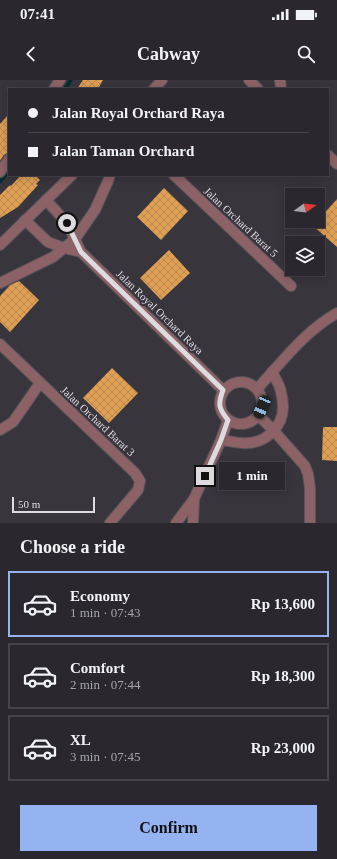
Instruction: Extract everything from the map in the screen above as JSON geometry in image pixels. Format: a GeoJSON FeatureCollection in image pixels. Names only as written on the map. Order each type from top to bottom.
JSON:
{"type":"FeatureCollection","features":[{"type":"Feature","properties":{"kind":"street"},"geometry":{"type":"LineString","coordinates":[[155,88],[162,80]]}},
{"type":"Feature","properties":{"kind":"street"},"geometry":{"type":"LineString","coordinates":[[249,80],[257,88]]}},
{"type":"Feature","properties":{"kind":"street"},"geometry":{"type":"LineString","coordinates":[[329,156],[337,164]]}},
{"type":"Feature","properties":{"kind":"street"},"geometry":{"type":"LineString","coordinates":[[0,172],[8,160]]}},
{"type":"Feature","properties":{"kind":"street"},"geometry":{"type":"LineString","coordinates":[[0,245],[71,176]]}},
{"type":"Feature","properties":{"kind":"street"},"geometry":{"type":"LineString","coordinates":[[0,283],[52,257],[75,239],[94,210],[110,176]]}},
{"type":"Feature","properties":{"kind":"street","name":"Jalan Orchard Barat 5"},"geometry":{"type":"LineString","coordinates":[[175,176],[291,286]]}},
{"type":"Feature","properties":{"kind":"street","name":"Jalan Royal Orchard Raya"},"geometry":{"type":"LineString","coordinates":[[46,200],[67,223],[81,252],[223,390]]}},
{"type":"Feature","properties":{"kind":"street"},"geometry":{"type":"LineString","coordinates":[[25,220],[48,242],[81,252]]}},
{"type":"Feature","properties":{"kind":"street"},"geometry":{"type":"LineString","coordinates":[[257,389],[300,341],[326,319],[337,313]]}},
{"type":"Feature","properties":{"kind":"street","name":"Jalan Orchard Barat 3"},"geometry":{"type":"LineString","coordinates":[[0,344],[135,473],[140,481],[138,490],[110,523]]}},
{"type":"Feature","properties":{"kind":"street"},"geometry":{"type":"LineString","coordinates":[[221,440],[238,443],[256,442],[262,440],[274,431],[282,416],[283,407],[281,390],[272,372]]}},
{"type":"Feature","properties":{"kind":"street"},"geometry":{"type":"LineString","coordinates":[[234,382],[246,382],[257,389],[262,397],[262,407],[258,415],[250,422],[238,424],[228,420],[221,412],[219,400],[223,390],[234,382]]}},
{"type":"Feature","properties":{"kind":"street"},"geometry":{"type":"LineString","coordinates":[[0,430],[13,422],[40,383]]}},
{"type":"Feature","properties":{"kind":"street"},"geometry":{"type":"LineString","coordinates":[[258,415],[305,466],[310,488],[310,523]]}},
{"type":"Feature","properties":{"kind":"street"},"geometry":{"type":"LineString","coordinates":[[176,523],[194,500],[221,440],[228,420]]}},
{"type":"Feature","properties":{"kind":"street"},"geometry":{"type":"LineString","coordinates":[[193,523],[194,500]]}},
{"type":"Feature","properties":{"kind":"building"},"geometry":{"type":"Polygon","coordinates":[[[83,80],[103,80],[99,88],[78,88],[83,80]]]}},
{"type":"Feature","properties":{"kind":"building"},"geometry":{"type":"Polygon","coordinates":[[[8,115],[8,153],[4,155],[0,161],[0,124],[8,115]]]}},
{"type":"Feature","properties":{"kind":"building"},"geometry":{"type":"Polygon","coordinates":[[[20,176],[36,176],[40,180],[36,184],[38,185],[18,207],[0,218],[0,195],[10,185],[11,186],[20,176]]]}},
{"type":"Feature","properties":{"kind":"building"},"geometry":{"type":"Polygon","coordinates":[[[164,188],[188,211],[161,240],[137,217],[164,188]]]}},
{"type":"Feature","properties":{"kind":"building"},"geometry":{"type":"Polygon","coordinates":[[[337,199],[337,247],[315,228],[325,228],[325,212],[337,199]]]}},
{"type":"Feature","properties":{"kind":"building"},"geometry":{"type":"Polygon","coordinates":[[[169,250],[190,273],[161,300],[140,278],[169,250]]]}},
{"type":"Feature","properties":{"kind":"building"},"geometry":{"type":"Polygon","coordinates":[[[19,281],[39,300],[10,332],[0,322],[0,296],[10,285],[19,281]]]}},
{"type":"Feature","properties":{"kind":"building"},"geometry":{"type":"Polygon","coordinates":[[[112,368],[138,393],[109,423],[83,398],[112,368]]]}},
{"type":"Feature","properties":{"kind":"building"},"geometry":{"type":"Polygon","coordinates":[[[323,427],[337,427],[337,461],[322,460],[323,427]]]}},
{"type":"Feature","properties":{"kind":"waterway"},"geometry":{"type":"LineString","coordinates":[[66,88],[71,80]]}},
{"type":"Feature","properties":{"kind":"waterway"},"geometry":{"type":"LineString","coordinates":[[0,182],[8,172]]}},
{"type":"Feature","properties":{"kind":"route"},"geometry":{"type":"LineString","coordinates":[[67,223],[81,252],[223,390],[219,400],[221,412],[228,420],[205,476]]}}]}
